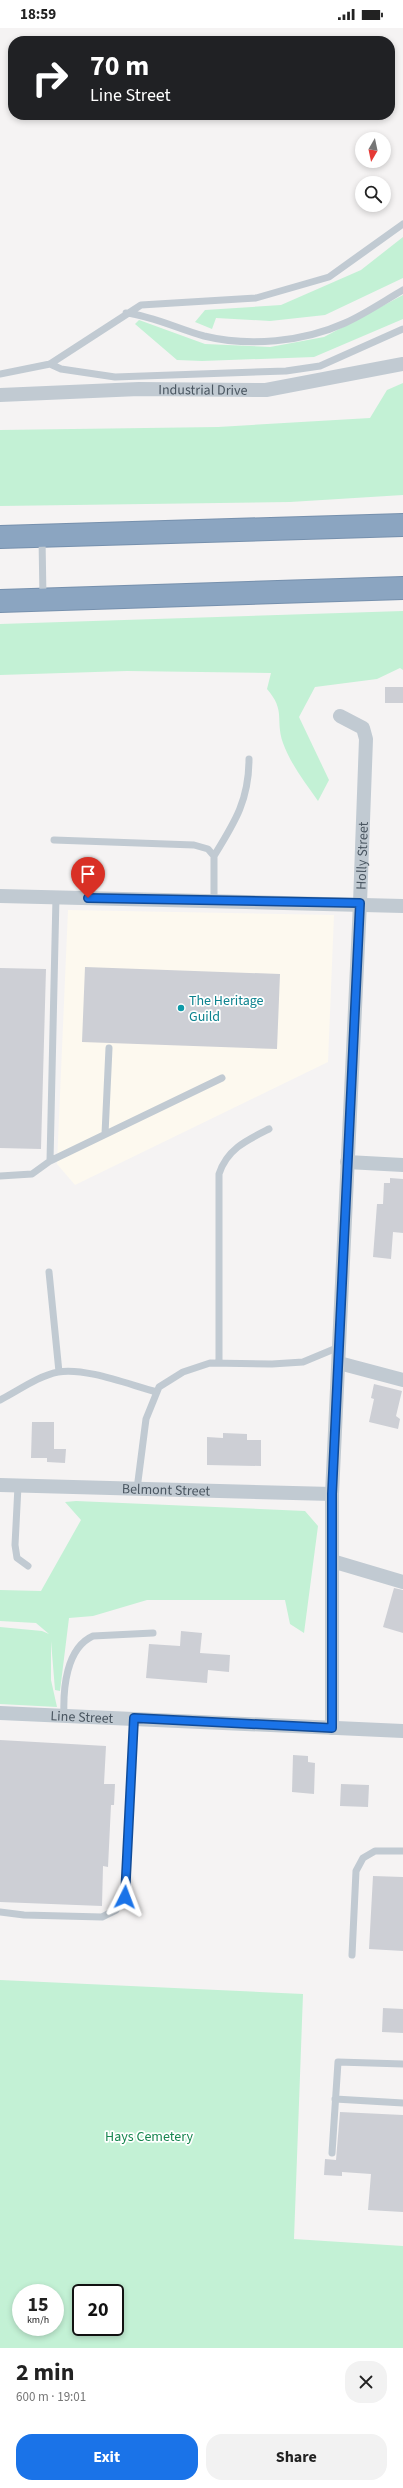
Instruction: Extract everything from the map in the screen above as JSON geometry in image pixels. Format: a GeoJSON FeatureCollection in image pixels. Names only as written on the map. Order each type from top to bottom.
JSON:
{"type":"FeatureCollection","features":[{"type":"Feature","properties":{"kind":"highway"},"geometry":{"type":"LineString","coordinates":[[0,537],[403,525]]}},
{"type":"Feature","properties":{"kind":"highway"},"geometry":{"type":"LineString","coordinates":[[0,600],[403,588]]}},
{"type":"Feature","properties":{"kind":"street","name":"Industrial Drive"},"geometry":{"type":"LineString","coordinates":[[0,395],[139,389],[266,390],[403,364]]}},
{"type":"Feature","properties":{"kind":"street","name":"Holly Street"},"geometry":{"type":"LineString","coordinates":[[332,1728],[332,1494],[360,903],[366,739],[363,728],[340,716]]}},
{"type":"Feature","properties":{"kind":"street"},"geometry":{"type":"LineString","coordinates":[[0,896],[360,903],[403,906]]}},
{"type":"Feature","properties":{"kind":"street"},"geometry":{"type":"LineString","coordinates":[[347,1162],[403,1165]]}},
{"type":"Feature","properties":{"kind":"street"},"geometry":{"type":"LineString","coordinates":[[339,1363],[403,1380]]}},
{"type":"Feature","properties":{"kind":"street","name":"Belmont Street"},"geometry":{"type":"LineString","coordinates":[[0,1485],[332,1494]]}},
{"type":"Feature","properties":{"kind":"street"},"geometry":{"type":"LineString","coordinates":[[332,1561],[403,1582]]}},
{"type":"Feature","properties":{"kind":"street","name":"Line Street"},"geometry":{"type":"LineString","coordinates":[[0,1713],[134,1718],[403,1732]]}},
{"type":"Feature","properties":{"kind":"lane"},"geometry":{"type":"LineString","coordinates":[[0,374],[50,364],[126,313],[141,305],[256,298],[287,291],[329,277],[403,224]]}},
{"type":"Feature","properties":{"kind":"lane"},"geometry":{"type":"LineString","coordinates":[[126,313],[140,314],[205,336],[260,341],[304,336],[344,323],[403,290]]}},
{"type":"Feature","properties":{"kind":"lane"},"geometry":{"type":"LineString","coordinates":[[50,364],[61,369],[115,377],[286,371],[320,366],[403,329]]}},
{"type":"Feature","properties":{"kind":"lane"},"geometry":{"type":"LineString","coordinates":[[42,536],[43,599]]}},
{"type":"Feature","properties":{"kind":"lane"},"geometry":{"type":"LineString","coordinates":[[214,900],[214,856],[239,815],[247,792],[249,759]]}},
{"type":"Feature","properties":{"kind":"lane"},"geometry":{"type":"LineString","coordinates":[[54,840],[194,845],[208,849],[214,856]]}},
{"type":"Feature","properties":{"kind":"lane"},"geometry":{"type":"LineString","coordinates":[[50,1161],[56,897]]}},
{"type":"Feature","properties":{"kind":"lane"},"geometry":{"type":"LineString","coordinates":[[105,1134],[109,1048]]}},
{"type":"Feature","properties":{"kind":"lane"},"geometry":{"type":"LineString","coordinates":[[0,1176],[32,1174],[50,1161],[222,1078]]}},
{"type":"Feature","properties":{"kind":"lane"},"geometry":{"type":"LineString","coordinates":[[219,1363],[219,1174],[223,1161],[241,1143],[269,1129]]}},
{"type":"Feature","properties":{"kind":"lane"},"geometry":{"type":"LineString","coordinates":[[49,1272],[59,1372]]}},
{"type":"Feature","properties":{"kind":"lane"},"geometry":{"type":"LineString","coordinates":[[137,1489],[146,1419],[159,1386],[183,1372],[210,1363],[272,1364],[303,1362],[340,1347]]}},
{"type":"Feature","properties":{"kind":"lane"},"geometry":{"type":"LineString","coordinates":[[0,1400],[43,1377],[59,1372],[88,1374],[157,1392]]}},
{"type":"Feature","properties":{"kind":"lane"},"geometry":{"type":"LineString","coordinates":[[18,1486],[15,1546],[17,1558],[28,1566]]}},
{"type":"Feature","properties":{"kind":"lane"},"geometry":{"type":"LineString","coordinates":[[64,1715],[64,1701],[72,1659],[83,1640],[92,1636],[153,1633]]}},
{"type":"Feature","properties":{"kind":"lane"},"geometry":{"type":"LineString","coordinates":[[0,1912],[24,1915],[102,1917],[116,1910],[125,1897],[134,1718]]}},
{"type":"Feature","properties":{"kind":"lane"},"geometry":{"type":"LineString","coordinates":[[352,1955],[356,1871],[363,1858],[375,1851],[403,1851]]}},
{"type":"Feature","properties":{"kind":"lane"},"geometry":{"type":"LineString","coordinates":[[332,2153],[338,2062],[403,2064]]}},
{"type":"Feature","properties":{"kind":"lane"},"geometry":{"type":"LineString","coordinates":[[335,2099],[403,2103]]}},
{"type":"Feature","properties":{"kind":"shaded area"},"geometry":{"type":"Polygon","coordinates":[[[68,910],[334,915],[328,1062],[75,1185],[57,1164],[68,910]]]}},
{"type":"Feature","properties":{"kind":"green space"},"geometry":{"type":"Polygon","coordinates":[[[403,237],[403,278],[325,315],[270,321],[216,318],[212,329],[195,322],[205,310],[281,305],[361,270],[403,237]]]}},
{"type":"Feature","properties":{"kind":"green space"},"geometry":{"type":"Polygon","coordinates":[[[403,295],[403,319],[314,357],[202,361],[177,360],[135,324],[139,320],[205,344],[270,347],[324,337],[403,295]]]}},
{"type":"Feature","properties":{"kind":"green space"},"geometry":{"type":"Polygon","coordinates":[[[403,383],[403,495],[290,502],[0,506],[0,430],[218,427],[370,418],[387,390],[403,383]]]}},
{"type":"Feature","properties":{"kind":"green space"},"geometry":{"type":"Polygon","coordinates":[[[403,611],[403,670],[400,668],[377,679],[315,687],[299,717],[329,780],[318,801],[294,766],[283,743],[278,709],[273,697],[267,689],[271,673],[127,671],[0,675],[0,624],[403,611]]]}},
{"type":"Feature","properties":{"kind":"green space"},"geometry":{"type":"Polygon","coordinates":[[[76,1501],[305,1511],[318,1526],[304,1633],[290,1624],[285,1600],[147,1600],[93,1616],[69,1618],[60,1691],[55,1690],[51,1641],[51,1680],[57,1707],[0,1704],[0,1627],[42,1631],[49,1634],[36,1623],[0,1621],[0,1590],[41,1591],[81,1520],[65,1502],[76,1501]]]}},
{"type":"Feature","properties":{"kind":"green space","name":"Hays Cemetery"},"geometry":{"type":"Polygon","coordinates":[[[0,1980],[303,1994],[294,2239],[403,2246],[403,2348],[0,2348],[0,1980]]]}},
{"type":"Feature","properties":{"kind":"building"},"geometry":{"type":"Polygon","coordinates":[[[385,687],[403,687],[403,703],[385,703],[385,687]]]}},
{"type":"Feature","properties":{"kind":"building","name":"The Heritage Guild"},"geometry":{"type":"Polygon","coordinates":[[[85,967],[280,974],[277,1049],[82,1042],[85,967]]]}},
{"type":"Feature","properties":{"kind":"building"},"geometry":{"type":"Polygon","coordinates":[[[0,968],[46,969],[41,1149],[0,1148],[0,968]]]}},
{"type":"Feature","properties":{"kind":"building"},"geometry":{"type":"Polygon","coordinates":[[[390,1178],[403,1179],[403,1233],[393,1232],[391,1259],[373,1257],[377,1204],[383,1204],[384,1183],[390,1183],[390,1178]]]}},
{"type":"Feature","properties":{"kind":"building"},"geometry":{"type":"Polygon","coordinates":[[[374,1384],[402,1391],[396,1416],[400,1419],[398,1429],[369,1422],[374,1399],[371,1398],[374,1384]]]}},
{"type":"Feature","properties":{"kind":"building"},"geometry":{"type":"Polygon","coordinates":[[[32,1422],[54,1422],[54,1449],[66,1449],[65,1463],[47,1462],[47,1458],[31,1458],[32,1422]]]}},
{"type":"Feature","properties":{"kind":"building"},"geometry":{"type":"Polygon","coordinates":[[[223,1433],[247,1434],[247,1440],[261,1440],[261,1466],[207,1465],[207,1437],[223,1438],[223,1433]]]}},
{"type":"Feature","properties":{"kind":"building"},"geometry":{"type":"Polygon","coordinates":[[[394,1588],[403,1590],[403,1633],[383,1627],[394,1588]]]}},
{"type":"Feature","properties":{"kind":"building"},"geometry":{"type":"Polygon","coordinates":[[[181,1631],[202,1633],[200,1653],[230,1655],[229,1672],[208,1670],[207,1683],[146,1678],[149,1644],[180,1646],[181,1631]]]}},
{"type":"Feature","properties":{"kind":"building"},"geometry":{"type":"Polygon","coordinates":[[[0,1740],[106,1746],[104,1784],[115,1784],[114,1805],[111,1805],[108,1867],[103,1866],[102,1906],[0,1902],[0,1740]]]}},
{"type":"Feature","properties":{"kind":"building"},"geometry":{"type":"Polygon","coordinates":[[[293,1755],[308,1756],[308,1762],[315,1763],[314,1794],[292,1792],[293,1755]]]}},
{"type":"Feature","properties":{"kind":"building"},"geometry":{"type":"Polygon","coordinates":[[[341,1784],[369,1785],[368,1807],[340,1806],[341,1784]]]}},
{"type":"Feature","properties":{"kind":"building"},"geometry":{"type":"Polygon","coordinates":[[[373,1876],[403,1877],[403,1951],[369,1949],[373,1876]]]}},
{"type":"Feature","properties":{"kind":"building"},"geometry":{"type":"Polygon","coordinates":[[[383,2008],[403,2009],[403,2033],[382,2032],[383,2008]]]}},
{"type":"Feature","properties":{"kind":"building"},"geometry":{"type":"Polygon","coordinates":[[[340,2112],[403,2115],[403,2212],[368,2210],[371,2174],[342,2172],[342,2176],[324,2175],[325,2159],[336,2160],[340,2112]]]}},
{"type":"Feature","properties":{"kind":"place","name":"The Heritage Guild"},"geometry":{"type":"Point","coordinates":[181,1008]}},
{"type":"Feature","properties":{"kind":"route"},"geometry":{"type":"LineString","coordinates":[[88,898],[360,903],[332,1494],[332,1728],[134,1718],[125,1897]]}}]}
